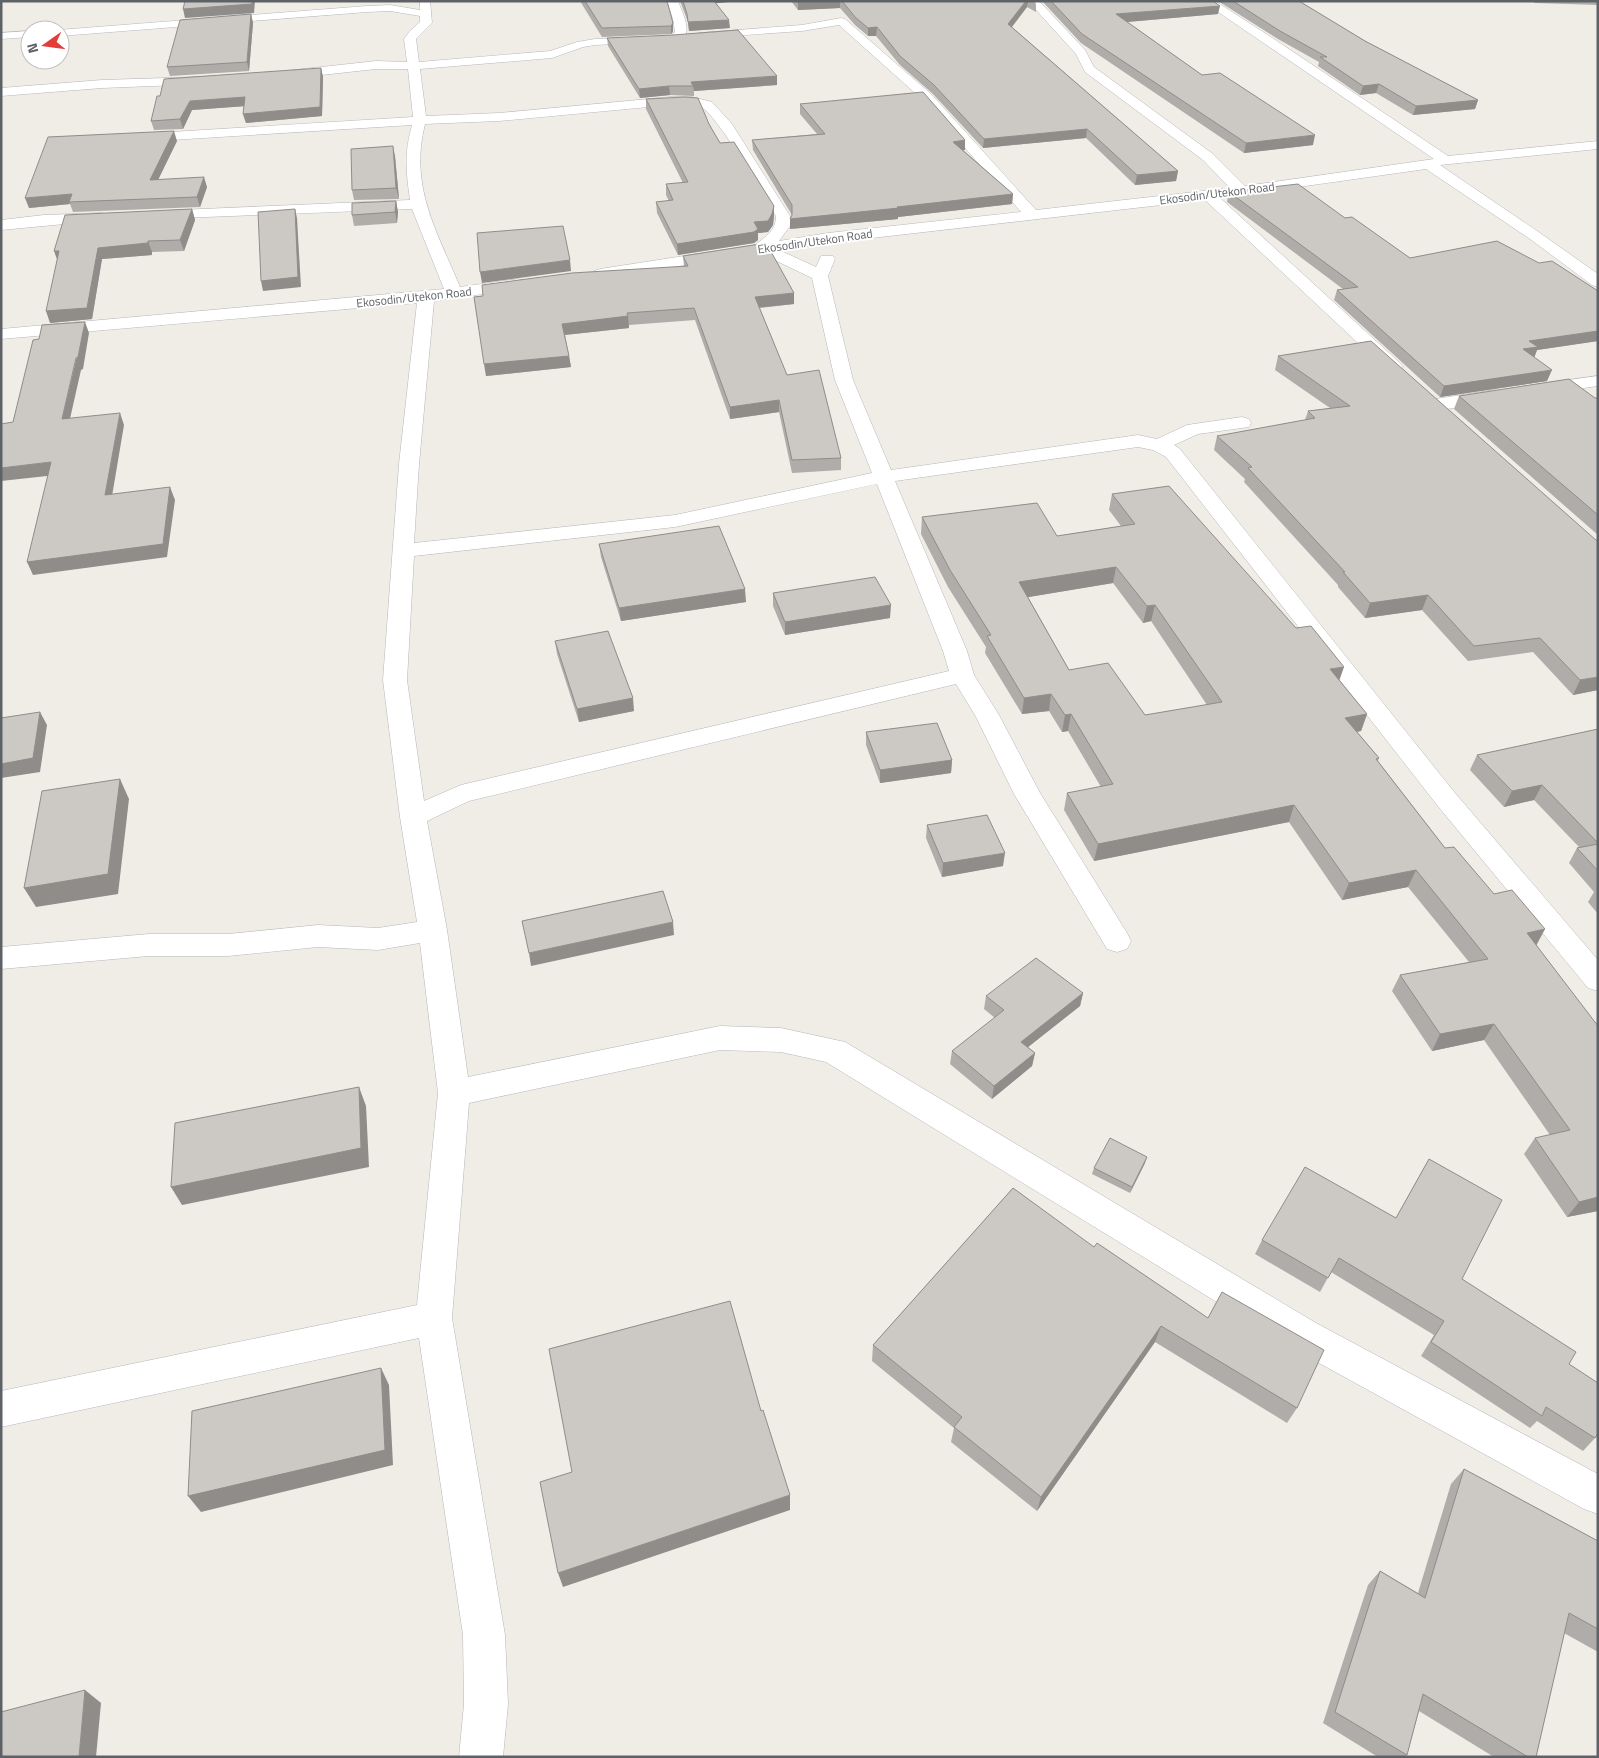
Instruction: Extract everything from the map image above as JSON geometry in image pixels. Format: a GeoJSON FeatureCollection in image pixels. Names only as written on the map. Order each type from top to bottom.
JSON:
{"type":"FeatureCollection","features":[{"type":"Feature","properties":{"kind":"street"},"geometry":{"type":"LineString","coordinates":[[672,1],[679,17],[682,32],[680,37]]}},
{"type":"Feature","properties":{"kind":"street"},"geometry":{"type":"LineString","coordinates":[[1033,1],[1081,53],[1088,69],[1208,157],[1241,190]]}},
{"type":"Feature","properties":{"kind":"street"},"geometry":{"type":"LineString","coordinates":[[1207,1],[1276,45],[1445,160]]}},
{"type":"Feature","properties":{"kind":"street"},"geometry":{"type":"LineString","coordinates":[[70,32],[367,9],[426,8],[426,23],[410,39],[420,120],[414,142],[412,167],[418,204],[440,295],[409,464],[395,680],[413,817],[433,930],[454,1093],[434,1318],[484,1635],[486,1704],[481,1757]]}},
{"type":"Feature","properties":{"kind":"street"},"geometry":{"type":"LineString","coordinates":[[270,76],[376,65],[414,66],[552,54],[581,44],[596,42],[649,42],[680,37],[802,28],[841,21],[928,98],[1031,214]]}},
{"type":"Feature","properties":{"kind":"street"},"geometry":{"type":"LineString","coordinates":[[1,36],[20,35]]}},
{"type":"Feature","properties":{"kind":"street"},"geometry":{"type":"LineString","coordinates":[[1,92],[102,84],[215,80]]}},
{"type":"Feature","properties":{"kind":"street"},"geometry":{"type":"LineString","coordinates":[[126,139],[420,120],[499,117],[670,101],[692,101],[707,105],[727,128],[783,216],[785,224],[781,232],[761,248],[807,268],[820,276]]}},
{"type":"Feature","properties":{"kind":"street","name":"Ekosodin/Utekon Road"},"geometry":{"type":"LineString","coordinates":[[590,275],[828,238],[1208,195],[1430,164],[1445,160],[1598,145]]}},
{"type":"Feature","properties":{"kind":"street"},"geometry":{"type":"LineString","coordinates":[[1430,164],[1536,236],[1598,282]]}},
{"type":"Feature","properties":{"kind":"street"},"geometry":{"type":"LineString","coordinates":[[1208,195],[1406,378]]}},
{"type":"Feature","properties":{"kind":"street"},"geometry":{"type":"LineString","coordinates":[[141,216],[418,204]]}},
{"type":"Feature","properties":{"kind":"street"},"geometry":{"type":"LineString","coordinates":[[1,225],[44,220],[122,216]]}},
{"type":"Feature","properties":{"kind":"street"},"geometry":{"type":"LineString","coordinates":[[828,238],[828,255],[820,276],[844,380],[955,651],[962,674],[987,715],[1027,794],[1117,941]]}},
{"type":"Feature","properties":{"kind":"street","name":"Ekosodin/Utekon Road"},"geometry":{"type":"LineString","coordinates":[[1,334],[440,295],[531,283]]}},
{"type":"Feature","properties":{"kind":"street"},"geometry":{"type":"LineString","coordinates":[[1436,405],[1598,381]]}},
{"type":"Feature","properties":{"kind":"street"},"geometry":{"type":"LineString","coordinates":[[1421,391],[1450,418]]}},
{"type":"Feature","properties":{"kind":"street"},"geometry":{"type":"LineString","coordinates":[[1159,445],[1194,429],[1242,423]]}},
{"type":"Feature","properties":{"kind":"street"},"geometry":{"type":"LineString","coordinates":[[404,551],[675,521],[882,476],[1138,441],[1159,445],[1173,453],[1446,799],[1598,980]]}},
{"type":"Feature","properties":{"kind":"street"},"geometry":{"type":"LineString","coordinates":[[413,817],[461,794],[962,674]]}},
{"type":"Feature","properties":{"kind":"street"},"geometry":{"type":"LineString","coordinates":[[1,958],[149,945],[228,945],[318,936],[378,939],[433,930]]}},
{"type":"Feature","properties":{"kind":"street"},"geometry":{"type":"LineString","coordinates":[[454,1093],[720,1038],[781,1040],[834,1051],[1303,1335],[1598,1495]]}},
{"type":"Feature","properties":{"kind":"street"},"geometry":{"type":"LineString","coordinates":[[1,1409],[434,1318]]}},
{"type":"Feature","properties":{"kind":"building"},"geometry":{"type":"Polygon","coordinates":[[[185,1],[252,1],[252,4],[183,9],[185,1]]]}},
{"type":"Feature","properties":{"kind":"building"},"geometry":{"type":"Polygon","coordinates":[[[585,1],[667,1],[673,23],[671,26],[602,28],[585,1]]]}},
{"type":"Feature","properties":{"kind":"building"},"geometry":{"type":"Polygon","coordinates":[[[683,1],[714,1],[729,20],[688,22],[683,1]]]}},
{"type":"Feature","properties":{"kind":"building"},"geometry":{"type":"Polygon","coordinates":[[[842,1],[1026,1],[1008,24],[1178,171],[1137,175],[1087,129],[984,139],[934,85],[900,56],[877,27],[868,28],[855,17],[842,1]]]}},
{"type":"Feature","properties":{"kind":"building"},"geometry":{"type":"Polygon","coordinates":[[[1051,1],[1213,1],[1220,6],[1116,14],[1202,75],[1220,73],[1315,135],[1246,143],[1082,34],[1051,1]]]}},
{"type":"Feature","properties":{"kind":"building"},"geometry":{"type":"Polygon","coordinates":[[[1233,1],[1299,1],[1365,41],[1478,100],[1416,106],[1379,84],[1363,86],[1320,57],[1327,57],[1280,31],[1233,1]]]}},
{"type":"Feature","properties":{"kind":"building"},"geometry":{"type":"Polygon","coordinates":[[[251,14],[247,62],[167,67],[180,20],[251,14]]]}},
{"type":"Feature","properties":{"kind":"building"},"geometry":{"type":"Polygon","coordinates":[[[738,30],[777,76],[691,82],[693,86],[639,89],[607,38],[673,35],[738,30]]]}},
{"type":"Feature","properties":{"kind":"building"},"geometry":{"type":"Polygon","coordinates":[[[321,68],[320,107],[243,114],[245,97],[190,101],[180,119],[151,121],[157,96],[160,96],[164,79],[321,68]]]}},
{"type":"Feature","properties":{"kind":"building"},"geometry":{"type":"Polygon","coordinates":[[[923,92],[965,140],[953,142],[1013,194],[790,219],[792,205],[752,140],[825,134],[800,104],[923,92]]]}},
{"type":"Feature","properties":{"kind":"building"},"geometry":{"type":"Polygon","coordinates":[[[698,98],[709,124],[720,143],[734,142],[774,206],[768,221],[754,222],[758,229],[754,232],[677,244],[656,202],[673,200],[666,184],[688,182],[646,99],[698,98]]]}},
{"type":"Feature","properties":{"kind":"building"},"geometry":{"type":"Polygon","coordinates":[[[174,131],[150,180],[204,177],[197,197],[69,202],[72,194],[25,198],[48,137],[174,131]]]}},
{"type":"Feature","properties":{"kind":"building"},"geometry":{"type":"Polygon","coordinates":[[[393,146],[396,188],[352,190],[351,149],[393,146]]]}},
{"type":"Feature","properties":{"kind":"building"},"geometry":{"type":"Polygon","coordinates":[[[1298,184],[1345,218],[1352,217],[1410,258],[1497,241],[1539,263],[1552,261],[1598,291],[1598,331],[1529,341],[1538,347],[1523,349],[1552,370],[1444,386],[1337,290],[1358,287],[1229,192],[1298,184]]]}},
{"type":"Feature","properties":{"kind":"building"},"geometry":{"type":"Polygon","coordinates":[[[396,201],[395,212],[352,215],[352,203],[396,201]]]}},
{"type":"Feature","properties":{"kind":"building"},"geometry":{"type":"Polygon","coordinates":[[[192,209],[180,240],[148,241],[148,243],[98,248],[87,308],[46,311],[59,251],[54,251],[65,215],[192,209]]]}},
{"type":"Feature","properties":{"kind":"building"},"geometry":{"type":"Polygon","coordinates":[[[295,209],[298,277],[261,281],[258,212],[295,209]]]}},
{"type":"Feature","properties":{"kind":"building"},"geometry":{"type":"Polygon","coordinates":[[[563,226],[570,260],[480,272],[477,233],[563,226]]]}},
{"type":"Feature","properties":{"kind":"building"},"geometry":{"type":"Polygon","coordinates":[[[760,244],[769,248],[794,293],[755,297],[787,375],[819,370],[841,458],[792,460],[779,400],[730,407],[694,308],[627,313],[628,316],[562,324],[569,356],[484,364],[474,297],[483,296],[482,285],[572,273],[688,266],[683,256],[760,244]]]}},
{"type":"Feature","properties":{"kind":"building"},"geometry":{"type":"Polygon","coordinates":[[[85,322],[62,419],[120,413],[105,495],[170,487],[163,544],[27,562],[51,462],[1,468],[1,424],[13,422],[33,340],[39,339],[42,325],[85,322]]]}},
{"type":"Feature","properties":{"kind":"building"},"geometry":{"type":"Polygon","coordinates":[[[1371,341],[1598,541],[1598,677],[1580,680],[1540,638],[1474,646],[1428,595],[1370,603],[1343,572],[1345,572],[1248,468],[1252,467],[1217,436],[1315,418],[1308,411],[1350,406],[1278,356],[1371,341]]]}},
{"type":"Feature","properties":{"kind":"building"},"geometry":{"type":"Polygon","coordinates":[[[1569,379],[1595,398],[1598,398],[1598,515],[1459,396],[1569,379]]]}},
{"type":"Feature","properties":{"kind":"building"},"geometry":{"type":"Polygon","coordinates":[[[1169,486],[1296,628],[1311,626],[1344,667],[1330,669],[1367,714],[1345,718],[1379,758],[1376,759],[1445,848],[1454,847],[1494,894],[1512,890],[1545,929],[1527,933],[1598,1026],[1598,1197],[1579,1202],[1535,1138],[1570,1130],[1494,1024],[1440,1034],[1400,975],[1488,959],[1416,870],[1349,883],[1294,805],[1098,844],[1067,793],[1113,784],[1071,714],[1065,715],[1051,694],[1024,698],[987,636],[991,635],[950,570],[922,517],[1037,503],[1057,536],[1135,524],[1112,494],[1169,486]],[[1116,567],[1019,582],[1069,670],[1108,663],[1145,715],[1222,702],[1155,605],[1147,606],[1116,567]]]}},
{"type":"Feature","properties":{"kind":"building"},"geometry":{"type":"Polygon","coordinates":[[[719,526],[745,589],[619,608],[599,544],[719,526]]]}},
{"type":"Feature","properties":{"kind":"building"},"geometry":{"type":"Polygon","coordinates":[[[875,577],[891,605],[785,622],[773,593],[875,577]]]}},
{"type":"Feature","properties":{"kind":"building"},"geometry":{"type":"Polygon","coordinates":[[[608,631],[633,698],[577,709],[555,641],[608,631]]]}},
{"type":"Feature","properties":{"kind":"building"},"geometry":{"type":"Polygon","coordinates":[[[40,712],[33,758],[1,764],[1,718],[40,712]]]}},
{"type":"Feature","properties":{"kind":"building"},"geometry":{"type":"Polygon","coordinates":[[[937,723],[952,760],[880,770],[866,732],[937,723]]]}},
{"type":"Feature","properties":{"kind":"building"},"geometry":{"type":"Polygon","coordinates":[[[1598,729],[1598,843],[1542,785],[1512,791],[1477,755],[1598,729]]]}},
{"type":"Feature","properties":{"kind":"building"},"geometry":{"type":"Polygon","coordinates":[[[120,779],[108,874],[24,888],[42,791],[120,779]]]}},
{"type":"Feature","properties":{"kind":"building"},"geometry":{"type":"Polygon","coordinates":[[[987,815],[1005,853],[943,863],[927,825],[987,815]]]}},
{"type":"Feature","properties":{"kind":"building"},"geometry":{"type":"Polygon","coordinates":[[[1598,844],[1598,871],[1577,848],[1598,844]]]}},
{"type":"Feature","properties":{"kind":"building"},"geometry":{"type":"Polygon","coordinates":[[[663,891],[673,922],[529,953],[522,921],[663,891]]]}},
{"type":"Feature","properties":{"kind":"building"},"geometry":{"type":"Polygon","coordinates":[[[1036,958],[1083,993],[1021,1042],[1035,1053],[994,1086],[952,1051],[1004,1010],[986,996],[1036,958]]]}},
{"type":"Feature","properties":{"kind":"building"},"geometry":{"type":"Polygon","coordinates":[[[359,1087],[361,1148],[171,1187],[175,1123],[359,1087]]]}},
{"type":"Feature","properties":{"kind":"building"},"geometry":{"type":"Polygon","coordinates":[[[1110,1138],[1147,1157],[1132,1187],[1094,1168],[1110,1138]]]}},
{"type":"Feature","properties":{"kind":"building"},"geometry":{"type":"Polygon","coordinates":[[[1429,1159],[1502,1200],[1462,1279],[1576,1352],[1569,1364],[1598,1383],[1598,1433],[1595,1438],[1546,1407],[1542,1416],[1431,1342],[1444,1321],[1339,1258],[1328,1278],[1262,1240],[1305,1167],[1396,1218],[1429,1159]]]}},
{"type":"Feature","properties":{"kind":"building"},"geometry":{"type":"Polygon","coordinates":[[[1013,1188],[1094,1247],[1097,1243],[1208,1318],[1222,1292],[1324,1350],[1297,1408],[1161,1326],[1041,1497],[954,1427],[962,1417],[873,1345],[1013,1188]]]}},
{"type":"Feature","properties":{"kind":"building"},"geometry":{"type":"Polygon","coordinates":[[[730,1301],[761,1411],[763,1410],[790,1495],[558,1573],[540,1482],[572,1472],[549,1349],[730,1301]]]}},
{"type":"Feature","properties":{"kind":"building"},"geometry":{"type":"Polygon","coordinates":[[[381,1368],[385,1450],[188,1496],[192,1411],[381,1368]]]}},
{"type":"Feature","properties":{"kind":"building"},"geometry":{"type":"Polygon","coordinates":[[[1464,1469],[1598,1541],[1598,1629],[1569,1613],[1536,1757],[1528,1757],[1423,1694],[1407,1755],[1335,1712],[1380,1571],[1425,1598],[1464,1469]]]}},
{"type":"Feature","properties":{"kind":"building"},"geometry":{"type":"Polygon","coordinates":[[[85,1690],[79,1757],[1,1757],[1,1712],[85,1690]]]}}]}
